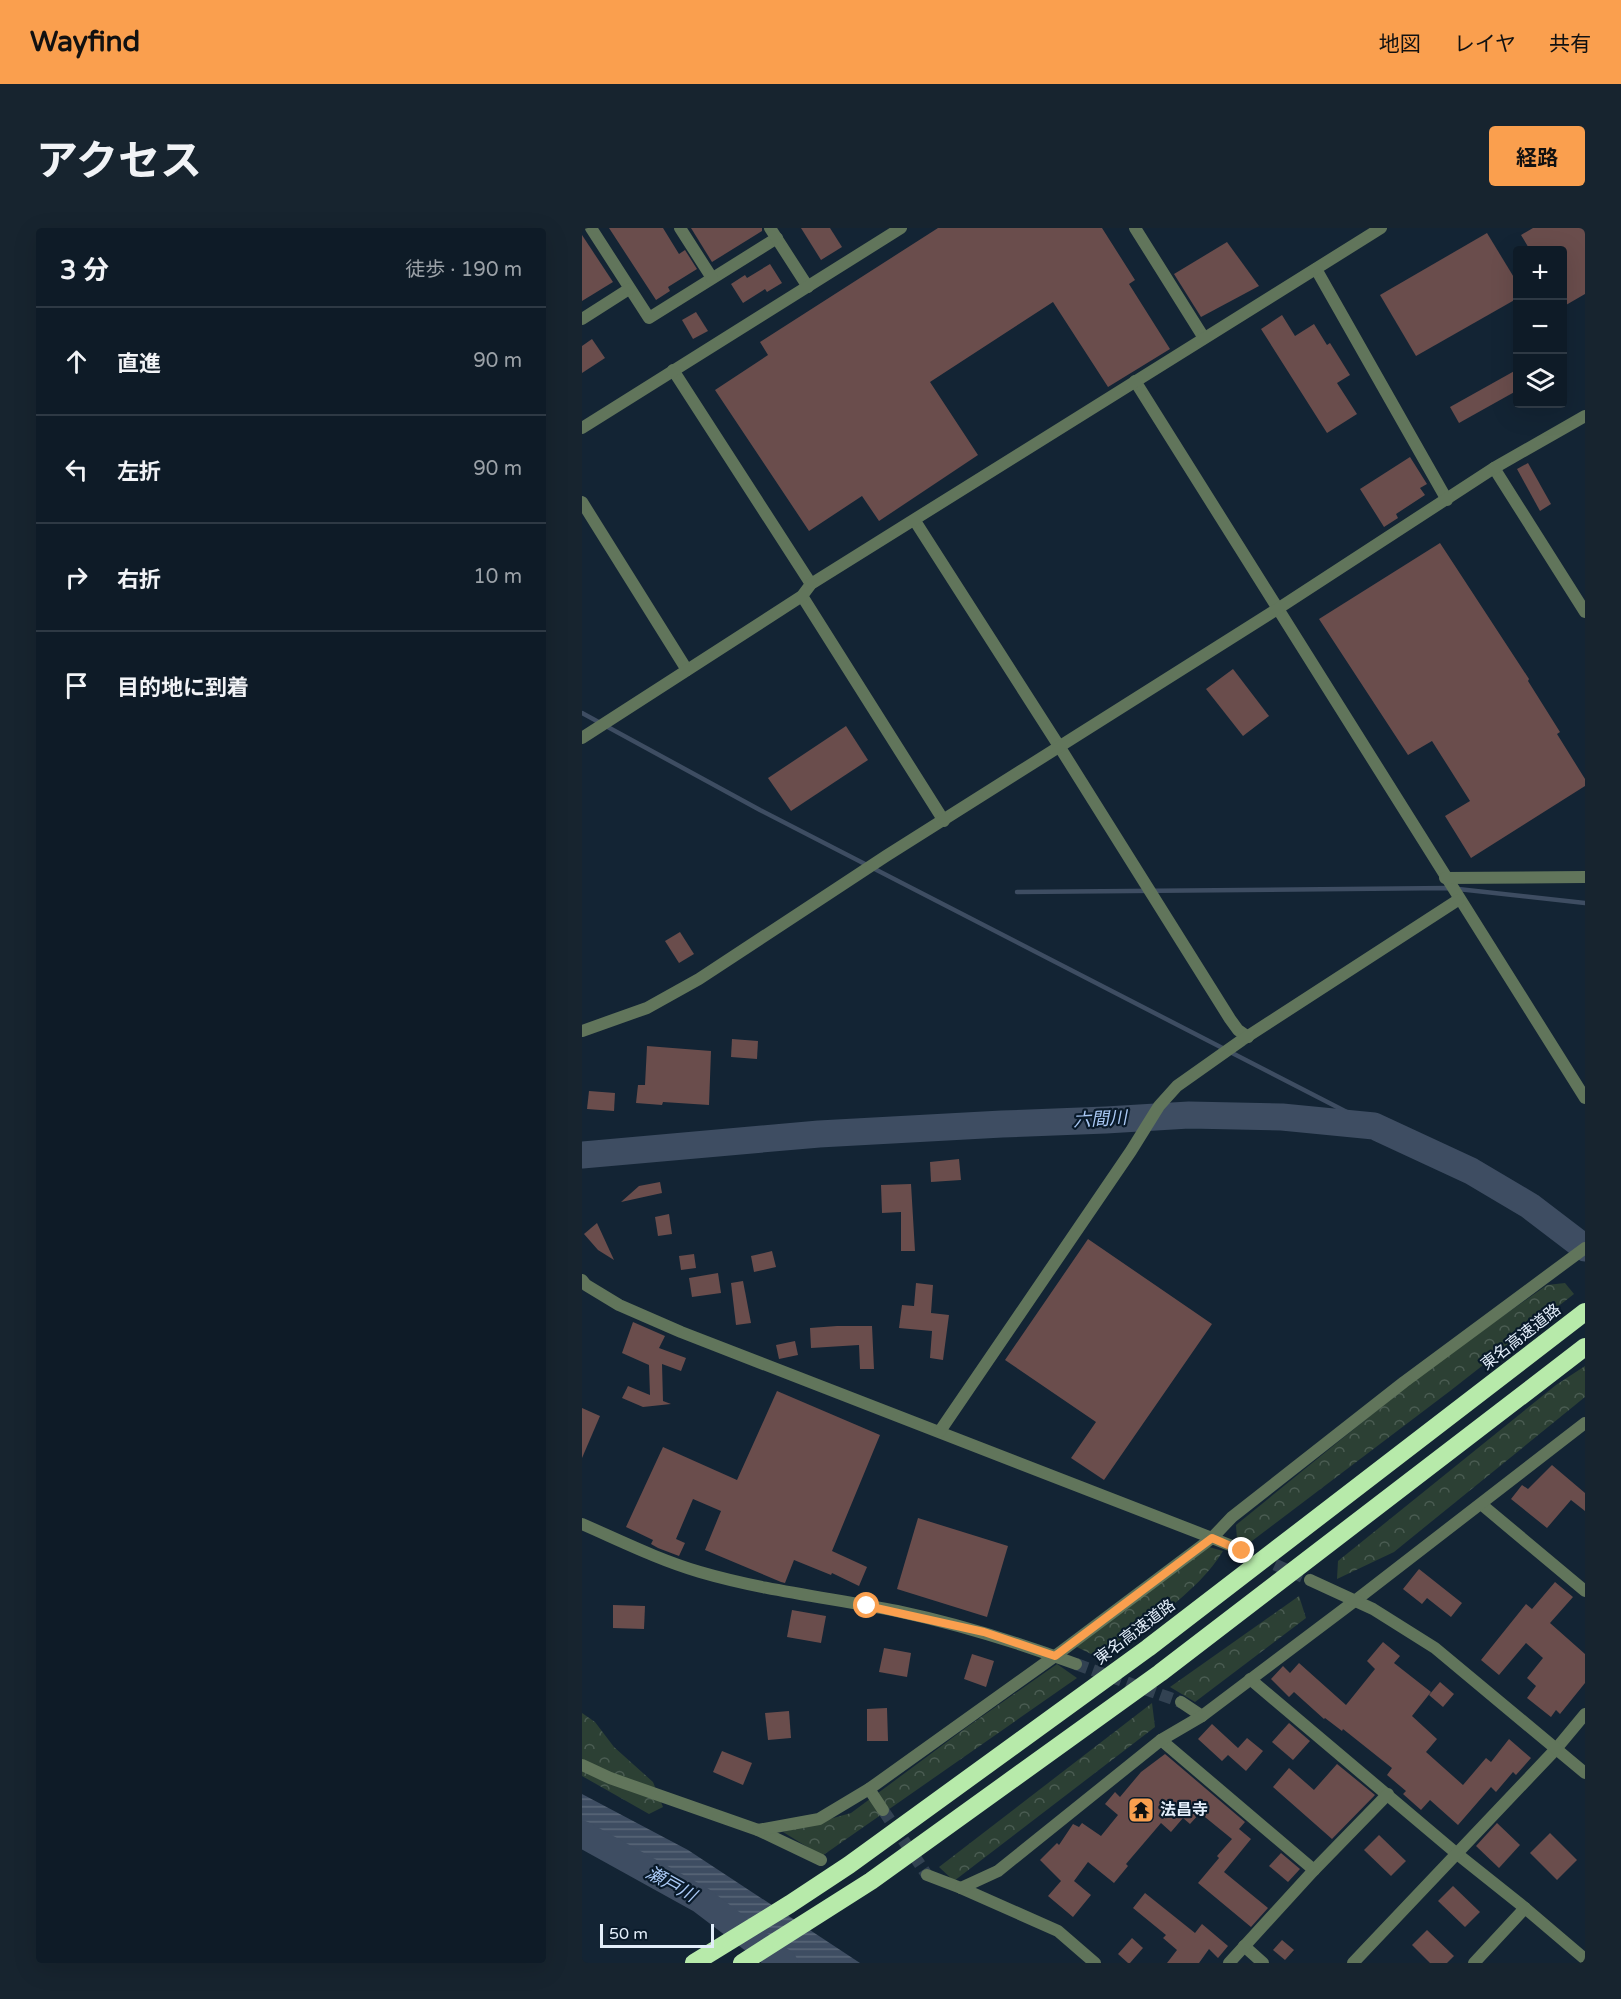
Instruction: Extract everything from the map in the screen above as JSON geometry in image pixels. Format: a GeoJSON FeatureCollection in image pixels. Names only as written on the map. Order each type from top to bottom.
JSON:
{"type":"FeatureCollection","features":[{"type":"Feature","properties":{"kind":"highway","name":"東名高速道路"},"geometry":{"type":"LineString","coordinates":[[694,1963],[849,1865],[1148,1648],[1585,1312]]}},
{"type":"Feature","properties":{"kind":"highway"},"geometry":{"type":"LineString","coordinates":[[742,1963],[871,1881],[1160,1673],[1585,1347]]}},
{"type":"Feature","properties":{"kind":"street"},"geometry":{"type":"LineString","coordinates":[[591,228],[649,318],[712,278],[774,233],[808,287]]}},
{"type":"Feature","properties":{"kind":"street"},"geometry":{"type":"LineString","coordinates":[[680,228],[712,278]]}},
{"type":"Feature","properties":{"kind":"street"},"geometry":{"type":"LineString","coordinates":[[582,428],[901,228]]}},
{"type":"Feature","properties":{"kind":"street"},"geometry":{"type":"LineString","coordinates":[[1135,228],[1204,338]]}},
{"type":"Feature","properties":{"kind":"street"},"geometry":{"type":"LineString","coordinates":[[582,738],[802,596],[811,584],[1381,228]]}},
{"type":"Feature","properties":{"kind":"street"},"geometry":{"type":"LineString","coordinates":[[1316,269],[1447,500]]}},
{"type":"Feature","properties":{"kind":"street"},"geometry":{"type":"LineString","coordinates":[[582,319],[629,289]]}},
{"type":"Feature","properties":{"kind":"street"},"geometry":{"type":"LineString","coordinates":[[673,370],[811,584]]}},
{"type":"Feature","properties":{"kind":"street"},"geometry":{"type":"LineString","coordinates":[[1135,381],[1279,608],[1458,900],[1585,1098]]}},
{"type":"Feature","properties":{"kind":"street"},"geometry":{"type":"LineString","coordinates":[[582,1031],[647,1008],[699,980],[886,856],[1279,608],[1494,468],[1585,416]]}},
{"type":"Feature","properties":{"kind":"street"},"geometry":{"type":"LineString","coordinates":[[1494,468],[1585,612]]}},
{"type":"Feature","properties":{"kind":"street"},"geometry":{"type":"LineString","coordinates":[[582,502],[687,670]]}},
{"type":"Feature","properties":{"kind":"street"},"geometry":{"type":"LineString","coordinates":[[915,521],[1230,1018],[1245,1038]]}},
{"type":"Feature","properties":{"kind":"street"},"geometry":{"type":"LineString","coordinates":[[802,596],[944,821]]}},
{"type":"Feature","properties":{"kind":"street"},"geometry":{"type":"LineString","coordinates":[[1445,878],[1585,877]]}},
{"type":"Feature","properties":{"kind":"street"},"geometry":{"type":"LineString","coordinates":[[940,1431],[1131,1151],[1159,1106],[1177,1086],[1245,1038],[1458,900]]}},
{"type":"Feature","properties":{"kind":"street"},"geometry":{"type":"LineString","coordinates":[[758,1830],[819,1819],[869,1790],[1055,1656],[1212,1538],[1232,1516],[1404,1382],[1585,1248]]}},
{"type":"Feature","properties":{"kind":"street"},"geometry":{"type":"LineString","coordinates":[[583,1285],[619,1305],[681,1332],[940,1431],[1242,1551]]}},
{"type":"Feature","properties":{"kind":"street"},"geometry":{"type":"LineString","coordinates":[[961,1888],[998,1871],[1161,1740],[1202,1716],[1585,1423]]}},
{"type":"Feature","properties":{"kind":"street"},"geometry":{"type":"LineString","coordinates":[[1481,1504],[1585,1592]]}},
{"type":"Feature","properties":{"kind":"street"},"geometry":{"type":"LineString","coordinates":[[582,1524],[669,1562],[699,1572],[790,1594],[898,1612],[984,1632],[1076,1664]]}},
{"type":"Feature","properties":{"kind":"street"},"geometry":{"type":"LineString","coordinates":[[1310,1580],[1356,1600],[1402,1625],[1435,1648],[1585,1773]]}},
{"type":"Feature","properties":{"kind":"street"},"geometry":{"type":"LineString","coordinates":[[1250,1679],[1585,1959]]}},
{"type":"Feature","properties":{"kind":"street"},"geometry":{"type":"LineString","coordinates":[[1181,1702],[1202,1716]]}},
{"type":"Feature","properties":{"kind":"street"},"geometry":{"type":"LineString","coordinates":[[1353,1963],[1556,1749],[1585,1714]]}},
{"type":"Feature","properties":{"kind":"street"},"geometry":{"type":"LineString","coordinates":[[1161,1740],[1314,1870]]}},
{"type":"Feature","properties":{"kind":"street"},"geometry":{"type":"LineString","coordinates":[[582,1765],[610,1778],[758,1830],[821,1860]]}},
{"type":"Feature","properties":{"kind":"street"},"geometry":{"type":"LineString","coordinates":[[869,1790],[883,1809]]}},
{"type":"Feature","properties":{"kind":"street"},"geometry":{"type":"LineString","coordinates":[[1229,1963],[1314,1870],[1388,1794]]}},
{"type":"Feature","properties":{"kind":"street"},"geometry":{"type":"LineString","coordinates":[[927,1875],[1058,1931],[1095,1963]]}},
{"type":"Feature","properties":{"kind":"street"},"geometry":{"type":"LineString","coordinates":[[1474,1963],[1525,1908]]}},
{"type":"Feature","properties":{"kind":"street"},"geometry":{"type":"LineString","coordinates":[[1244,1946],[1263,1963]]}},
{"type":"Feature","properties":{"kind":"green space"},"geometry":{"type":"Polygon","coordinates":[[[1565,1283],[1574,1294],[1248,1544],[1237,1540],[1236,1525],[1429,1368],[1547,1285],[1565,1283]]]}},
{"type":"Feature","properties":{"kind":"green space"},"geometry":{"type":"Polygon","coordinates":[[[1585,1366],[1585,1397],[1394,1552],[1337,1579],[1338,1561],[1556,1385],[1585,1366]]]}},
{"type":"Feature","properties":{"kind":"green space"},"geometry":{"type":"Polygon","coordinates":[[[1209,1547],[1223,1551],[1199,1581],[1167,1610],[1101,1659],[1071,1644],[1209,1547]]]}},
{"type":"Feature","properties":{"kind":"green space"},"geometry":{"type":"Polygon","coordinates":[[[1299,1596],[1306,1618],[1195,1702],[1170,1687],[1299,1596]]]}},
{"type":"Feature","properties":{"kind":"green space"},"geometry":{"type":"Polygon","coordinates":[[[1057,1664],[1077,1678],[822,1856],[783,1832],[851,1813],[1057,1664]]]}},
{"type":"Feature","properties":{"kind":"green space"},"geometry":{"type":"Polygon","coordinates":[[[1152,1703],[1155,1727],[954,1881],[939,1867],[1152,1703]]]}},
{"type":"Feature","properties":{"kind":"green space"},"geometry":{"type":"Polygon","coordinates":[[[582,1713],[595,1722],[614,1747],[653,1782],[663,1807],[649,1814],[582,1776],[582,1713]]]}},
{"type":"Feature","properties":{"kind":"water"},"geometry":{"type":"Polygon","coordinates":[[[582,1794],[688,1850],[860,1963],[787,1963],[676,1886],[582,1825],[582,1794]]]}},
{"type":"Feature","properties":{"kind":"building"},"geometry":{"type":"Polygon","coordinates":[[[609,228],[663,228],[679,254],[685,250],[697,269],[668,287],[670,291],[656,300],[609,228]]]}},
{"type":"Feature","properties":{"kind":"building"},"geometry":{"type":"Polygon","coordinates":[[[691,228],[762,228],[762,231],[712,262],[691,228]]]}},
{"type":"Feature","properties":{"kind":"building"},"geometry":{"type":"Polygon","coordinates":[[[801,228],[830,228],[842,247],[821,260],[801,228]]]}},
{"type":"Feature","properties":{"kind":"building"},"geometry":{"type":"Polygon","coordinates":[[[938,228],[1102,228],[1135,280],[1129,284],[1170,349],[1108,387],[1053,302],[930,382],[978,455],[879,521],[862,496],[809,531],[715,390],[768,355],[760,342],[938,228]]]}},
{"type":"Feature","properties":{"kind":"building"},"geometry":{"type":"Polygon","coordinates":[[[1533,228],[1585,228],[1585,294],[1567,304],[1567,246],[1528,246],[1521,235],[1533,228]]]}},
{"type":"Feature","properties":{"kind":"building"},"geometry":{"type":"Polygon","coordinates":[[[1487,233],[1513,276],[1513,301],[1416,356],[1380,295],[1487,233]]]}},
{"type":"Feature","properties":{"kind":"building"},"geometry":{"type":"Polygon","coordinates":[[[582,235],[613,282],[582,301],[582,235]]]}},
{"type":"Feature","properties":{"kind":"building"},"geometry":{"type":"Polygon","coordinates":[[[1227,242],[1259,286],[1201,317],[1174,274],[1227,242]]]}},
{"type":"Feature","properties":{"kind":"building"},"geometry":{"type":"Polygon","coordinates":[[[770,264],[782,283],[767,292],[765,289],[743,303],[731,284],[745,275],[747,278],[770,264]]]}},
{"type":"Feature","properties":{"kind":"building"},"geometry":{"type":"Polygon","coordinates":[[[696,312],[708,331],[693,339],[682,320],[696,312]]]}},
{"type":"Feature","properties":{"kind":"building"},"geometry":{"type":"Polygon","coordinates":[[[1282,315],[1295,336],[1314,324],[1327,345],[1330,343],[1350,375],[1337,383],[1357,414],[1327,433],[1261,329],[1282,315]]]}},
{"type":"Feature","properties":{"kind":"building"},"geometry":{"type":"Polygon","coordinates":[[[592,339],[605,358],[582,373],[582,346],[592,339]]]}},
{"type":"Feature","properties":{"kind":"building"},"geometry":{"type":"Polygon","coordinates":[[[1513,372],[1513,393],[1459,423],[1450,407],[1513,372]]]}},
{"type":"Feature","properties":{"kind":"building"},"geometry":{"type":"Polygon","coordinates":[[[1410,457],[1427,484],[1420,488],[1425,495],[1396,514],[1398,518],[1384,527],[1360,489],[1410,457]]]}},
{"type":"Feature","properties":{"kind":"building"},"geometry":{"type":"Polygon","coordinates":[[[1528,463],[1551,504],[1540,511],[1517,469],[1528,463]]]}},
{"type":"Feature","properties":{"kind":"building"},"geometry":{"type":"Polygon","coordinates":[[[1440,543],[1529,679],[1528,681],[1560,732],[1557,734],[1585,779],[1585,786],[1471,858],[1445,816],[1470,801],[1432,741],[1408,755],[1319,619],[1440,543]]]}},
{"type":"Feature","properties":{"kind":"building"},"geometry":{"type":"Polygon","coordinates":[[[1233,669],[1269,716],[1243,736],[1206,689],[1233,669]]]}},
{"type":"Feature","properties":{"kind":"building"},"geometry":{"type":"Polygon","coordinates":[[[846,726],[868,760],[791,811],[768,778],[846,726]]]}},
{"type":"Feature","properties":{"kind":"building"},"geometry":{"type":"Polygon","coordinates":[[[680,932],[694,954],[679,963],[665,941],[680,932]]]}},
{"type":"Feature","properties":{"kind":"building"},"geometry":{"type":"Polygon","coordinates":[[[732,1039],[758,1041],[757,1059],[731,1057],[732,1039]]]}},
{"type":"Feature","properties":{"kind":"building"},"geometry":{"type":"Polygon","coordinates":[[[647,1046],[711,1051],[709,1105],[636,1103],[638,1085],[645,1085],[647,1046]]]}},
{"type":"Feature","properties":{"kind":"building"},"geometry":{"type":"Polygon","coordinates":[[[589,1091],[615,1093],[614,1111],[587,1109],[589,1091]]]}},
{"type":"Feature","properties":{"kind":"building"},"geometry":{"type":"Polygon","coordinates":[[[959,1159],[961,1180],[931,1182],[930,1162],[959,1159]]]}},
{"type":"Feature","properties":{"kind":"building"},"geometry":{"type":"Polygon","coordinates":[[[660,1182],[662,1193],[621,1202],[639,1186],[660,1182]]]}},
{"type":"Feature","properties":{"kind":"building"},"geometry":{"type":"Polygon","coordinates":[[[911,1184],[915,1251],[901,1251],[901,1212],[882,1213],[881,1185],[911,1184]]]}},
{"type":"Feature","properties":{"kind":"building"},"geometry":{"type":"Polygon","coordinates":[[[669,1214],[672,1234],[658,1236],[655,1217],[669,1214]]]}},
{"type":"Feature","properties":{"kind":"building"},"geometry":{"type":"Polygon","coordinates":[[[597,1223],[614,1260],[598,1250],[584,1234],[597,1223]]]}},
{"type":"Feature","properties":{"kind":"building"},"geometry":{"type":"Polygon","coordinates":[[[1088,1239],[1212,1324],[1104,1480],[1071,1458],[1096,1422],[1005,1360],[1088,1239]]]}},
{"type":"Feature","properties":{"kind":"building"},"geometry":{"type":"Polygon","coordinates":[[[772,1251],[776,1267],[754,1272],[751,1256],[772,1251]]]}},
{"type":"Feature","properties":{"kind":"building"},"geometry":{"type":"Polygon","coordinates":[[[694,1254],[696,1268],[681,1270],[679,1256],[694,1254]]]}},
{"type":"Feature","properties":{"kind":"building"},"geometry":{"type":"Polygon","coordinates":[[[718,1273],[721,1293],[692,1297],[689,1278],[718,1273]]]}},
{"type":"Feature","properties":{"kind":"building"},"geometry":{"type":"Polygon","coordinates":[[[743,1281],[751,1323],[736,1325],[731,1283],[743,1281]]]}},
{"type":"Feature","properties":{"kind":"building"},"geometry":{"type":"Polygon","coordinates":[[[916,1283],[933,1285],[931,1313],[949,1315],[943,1360],[930,1358],[932,1331],[899,1328],[902,1305],[914,1306],[916,1283]]]}},
{"type":"Feature","properties":{"kind":"building"},"geometry":{"type":"Polygon","coordinates":[[[633,1322],[665,1336],[659,1348],[686,1358],[681,1371],[662,1364],[663,1401],[671,1404],[643,1407],[622,1398],[628,1386],[650,1395],[649,1365],[622,1353],[633,1322]]]}},
{"type":"Feature","properties":{"kind":"building"},"geometry":{"type":"Polygon","coordinates":[[[872,1326],[874,1369],[860,1369],[859,1345],[811,1348],[810,1328],[872,1326]]]}},
{"type":"Feature","properties":{"kind":"building"},"geometry":{"type":"Polygon","coordinates":[[[795,1341],[798,1355],[779,1359],[776,1345],[795,1341]]]}},
{"type":"Feature","properties":{"kind":"building"},"geometry":{"type":"Polygon","coordinates":[[[777,1391],[880,1435],[832,1551],[867,1567],[859,1586],[832,1573],[831,1575],[794,1560],[785,1583],[705,1550],[721,1511],[693,1499],[676,1539],[685,1543],[679,1556],[658,1548],[651,1544],[653,1540],[626,1527],[663,1447],[737,1480],[777,1391]]]}},
{"type":"Feature","properties":{"kind":"building"},"geometry":{"type":"Polygon","coordinates":[[[582,1408],[600,1416],[582,1458],[582,1408]]]}},
{"type":"Feature","properties":{"kind":"building"},"geometry":{"type":"Polygon","coordinates":[[[1552,1465],[1585,1493],[1585,1511],[1571,1500],[1547,1528],[1511,1499],[1522,1485],[1528,1489],[1552,1465]]]}},
{"type":"Feature","properties":{"kind":"building"},"geometry":{"type":"Polygon","coordinates":[[[918,1518],[1008,1546],[987,1617],[897,1589],[918,1518]]]}},
{"type":"Feature","properties":{"kind":"building"},"geometry":{"type":"Polygon","coordinates":[[[1419,1569],[1462,1603],[1451,1617],[1427,1598],[1422,1604],[1403,1589],[1419,1569]]]}},
{"type":"Feature","properties":{"kind":"building"},"geometry":{"type":"Polygon","coordinates":[[[1555,1582],[1573,1597],[1550,1623],[1585,1654],[1585,1683],[1560,1714],[1556,1710],[1551,1717],[1527,1698],[1536,1686],[1527,1678],[1543,1658],[1526,1643],[1499,1675],[1481,1660],[1526,1604],[1532,1609],[1555,1582]]]}},
{"type":"Feature","properties":{"kind":"building"},"geometry":{"type":"Polygon","coordinates":[[[613,1605],[645,1606],[644,1629],[613,1628],[613,1605]]]}},
{"type":"Feature","properties":{"kind":"building"},"geometry":{"type":"Polygon","coordinates":[[[792,1610],[826,1616],[821,1643],[787,1637],[792,1610]]]}},
{"type":"Feature","properties":{"kind":"building"},"geometry":{"type":"Polygon","coordinates":[[[1383,1642],[1400,1656],[1394,1663],[1431,1692],[1412,1716],[1437,1739],[1426,1752],[1463,1785],[1486,1758],[1491,1762],[1509,1739],[1531,1758],[1516,1775],[1513,1772],[1496,1792],[1491,1787],[1458,1825],[1430,1800],[1421,1810],[1403,1794],[1406,1791],[1387,1775],[1392,1768],[1343,1729],[1342,1731],[1324,1719],[1294,1692],[1289,1697],[1271,1679],[1283,1666],[1290,1673],[1299,1663],[1346,1705],[1375,1669],[1367,1661],[1383,1642]]]}},
{"type":"Feature","properties":{"kind":"building"},"geometry":{"type":"Polygon","coordinates":[[[884,1648],[911,1653],[907,1677],[879,1672],[884,1648]]]}},
{"type":"Feature","properties":{"kind":"building"},"geometry":{"type":"Polygon","coordinates":[[[972,1654],[994,1661],[986,1687],[964,1679],[972,1654]]]}},
{"type":"Feature","properties":{"kind":"building"},"geometry":{"type":"Polygon","coordinates":[[[1440,1682],[1454,1694],[1443,1707],[1429,1695],[1440,1682]]]}},
{"type":"Feature","properties":{"kind":"building"},"geometry":{"type":"Polygon","coordinates":[[[887,1708],[888,1741],[867,1741],[867,1709],[887,1708]]]}},
{"type":"Feature","properties":{"kind":"building"},"geometry":{"type":"Polygon","coordinates":[[[789,1711],[791,1738],[768,1740],[765,1713],[789,1711]]]}},
{"type":"Feature","properties":{"kind":"building"},"geometry":{"type":"Polygon","coordinates":[[[1289,1723],[1310,1741],[1293,1760],[1272,1742],[1289,1723]]]}},
{"type":"Feature","properties":{"kind":"building"},"geometry":{"type":"Polygon","coordinates":[[[1212,1724],[1238,1748],[1247,1738],[1263,1751],[1246,1771],[1228,1755],[1222,1761],[1198,1739],[1212,1724]]]}},
{"type":"Feature","properties":{"kind":"building"},"geometry":{"type":"Polygon","coordinates":[[[722,1751],[752,1763],[743,1785],[713,1772],[722,1751]]]}},
{"type":"Feature","properties":{"kind":"building"},"geometry":{"type":"Polygon","coordinates":[[[1165,1754],[1245,1822],[1239,1829],[1251,1839],[1224,1872],[1268,1908],[1251,1927],[1198,1883],[1232,1839],[1200,1813],[1190,1824],[1183,1818],[1171,1832],[1161,1823],[1126,1864],[1128,1866],[1114,1883],[1088,1862],[1074,1881],[1091,1895],[1073,1917],[1048,1896],[1061,1881],[1040,1860],[1057,1843],[1059,1845],[1073,1824],[1079,1827],[1082,1823],[1101,1836],[1118,1815],[1105,1804],[1115,1792],[1120,1797],[1141,1772],[1165,1754]]]}},
{"type":"Feature","properties":{"kind":"building"},"geometry":{"type":"Polygon","coordinates":[[[1337,1764],[1375,1795],[1332,1839],[1273,1787],[1289,1768],[1314,1790],[1337,1764]]]}},
{"type":"Feature","properties":{"kind":"building"},"geometry":{"type":"Polygon","coordinates":[[[1497,1823],[1520,1845],[1499,1868],[1476,1846],[1497,1823]]]}},
{"type":"Feature","properties":{"kind":"building"},"geometry":{"type":"Polygon","coordinates":[[[1550,1833],[1577,1860],[1557,1880],[1530,1853],[1550,1833]]]}},
{"type":"Feature","properties":{"kind":"building"},"geometry":{"type":"Polygon","coordinates":[[[1379,1835],[1406,1861],[1391,1876],[1364,1850],[1379,1835]]]}},
{"type":"Feature","properties":{"kind":"building"},"geometry":{"type":"Polygon","coordinates":[[[1281,1853],[1300,1869],[1288,1882],[1269,1866],[1281,1853]]]}},
{"type":"Feature","properties":{"kind":"building"},"geometry":{"type":"Polygon","coordinates":[[[1453,1886],[1480,1912],[1465,1927],[1438,1901],[1453,1886]]]}},
{"type":"Feature","properties":{"kind":"building"},"geometry":{"type":"Polygon","coordinates":[[[1145,1893],[1195,1933],[1202,1924],[1228,1946],[1218,1958],[1209,1949],[1199,1963],[1167,1963],[1177,1950],[1163,1938],[1166,1935],[1133,1908],[1145,1893]]]}},
{"type":"Feature","properties":{"kind":"building"},"geometry":{"type":"Polygon","coordinates":[[[1427,1930],[1454,1956],[1447,1963],[1430,1963],[1412,1945],[1427,1930]]]}},
{"type":"Feature","properties":{"kind":"building"},"geometry":{"type":"Polygon","coordinates":[[[1132,1938],[1143,1948],[1128,1963],[1118,1954],[1132,1938]]]}},
{"type":"Feature","properties":{"kind":"building"},"geometry":{"type":"Polygon","coordinates":[[[1282,1940],[1294,1950],[1285,1960],[1273,1950],[1282,1940]]]}},
{"type":"Feature","properties":{"kind":"waterway"},"geometry":{"type":"LineString","coordinates":[[582,713],[760,810],[1374,1126]]}},
{"type":"Feature","properties":{"kind":"waterway"},"geometry":{"type":"LineString","coordinates":[[1017,892],[1449,888],[1585,903]]}},
{"type":"Feature","properties":{"kind":"waterway","name":"六間川"},"geometry":{"type":"LineString","coordinates":[[582,1155],[819,1134],[1002,1124],[1189,1115],[1282,1117],[1374,1126],[1471,1171],[1530,1206],[1585,1248]]}},
{"type":"Feature","properties":{"kind":"waterway","name":"瀬戸川"},"geometry":{"type":"LineString","coordinates":[[582,1834],[701,1900],[784,1963]]}},
{"type":"Feature","properties":{"kind":"tunnel"},"geometry":{"type":"LineString","coordinates":[[1242,1550],[1310,1580]]}},
{"type":"Feature","properties":{"kind":"tunnel"},"geometry":{"type":"LineString","coordinates":[[1076,1664],[1181,1702]]}},
{"type":"Feature","properties":{"kind":"tunnel"},"geometry":{"type":"LineString","coordinates":[[883,1810],[927,1875]]}},
{"type":"Feature","properties":{"kind":"place","name":"法昌寺"},"geometry":{"type":"Point","coordinates":[1141,1810]}},
{"type":"Feature","properties":{"kind":"route"},"geometry":{"type":"LineString","coordinates":[[867,1606],[984,1632],[1055,1656],[1212,1538],[1242,1551]]}}]}
